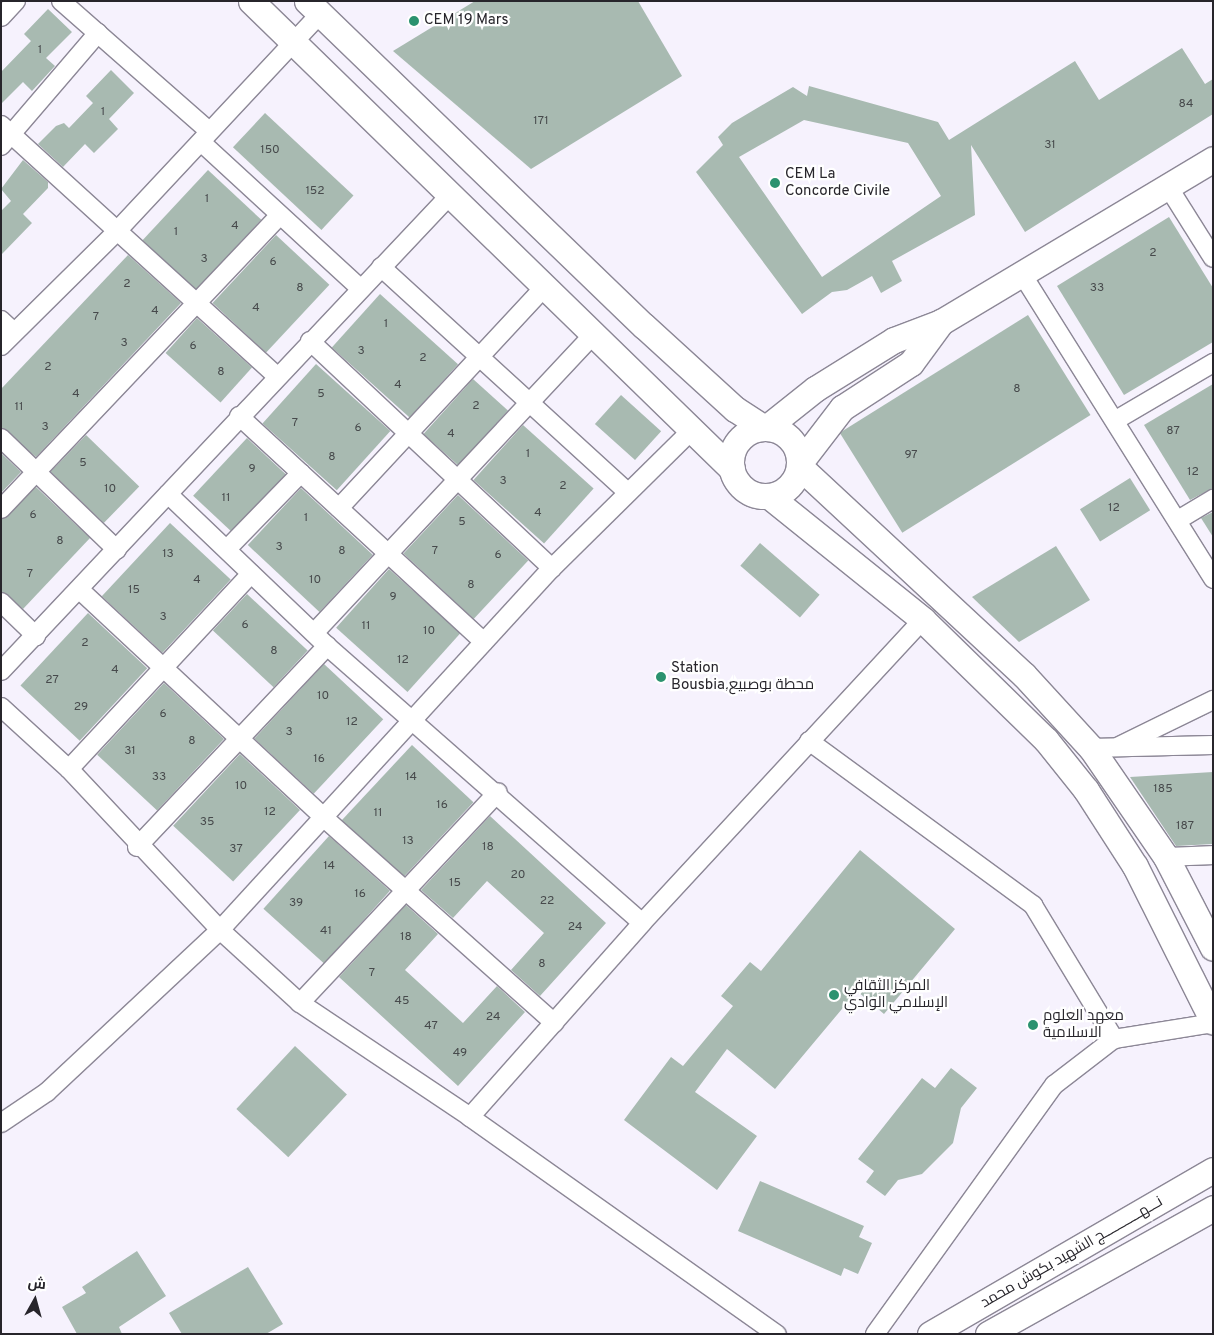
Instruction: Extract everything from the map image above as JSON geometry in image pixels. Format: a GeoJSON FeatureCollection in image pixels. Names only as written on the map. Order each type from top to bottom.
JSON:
{"type":"FeatureCollection","features":[{"type":"Feature","properties":{"kind":"main road"},"geometry":{"type":"LineString","coordinates":[[251,1],[692,430],[732,470],[750,493],[769,496],[923,620],[1046,740],[1086,790],[1135,866],[1213,1022]]}},
{"type":"Feature","properties":{"kind":"main road"},"geometry":{"type":"LineString","coordinates":[[313,8],[644,326],[735,408],[765,428],[794,443],[799,465],[1102,748],[1166,857],[1213,948]]}},
{"type":"Feature","properties":{"kind":"main road"},"geometry":{"type":"LineString","coordinates":[[732,470],[738,441],[765,428],[815,389],[894,340],[941,322],[1213,159]]}},
{"type":"Feature","properties":{"kind":"main road"},"geometry":{"type":"LineString","coordinates":[[769,496],[792,483],[799,465],[842,408],[912,363],[941,322]]}},
{"type":"Feature","properties":{"kind":"main road","name":"نـــهـــــــــــج الشهيد بكوش محمد"},"geometry":{"type":"LineString","coordinates":[[930,1334],[1213,1170]]}},
{"type":"Feature","properties":{"kind":"main road","name":"نـــهـــــــــــج الشهيد بكوش محمد"},"geometry":{"type":"LineString","coordinates":[[988,1334],[1213,1208]]}},
{"type":"Feature","properties":{"kind":"street"},"geometry":{"type":"LineString","coordinates":[[1,17],[16,1]]}},
{"type":"Feature","properties":{"kind":"street"},"geometry":{"type":"LineString","coordinates":[[61,1],[98,33],[205,136],[280,215],[360,288]]}},
{"type":"Feature","properties":{"kind":"street"},"geometry":{"type":"LineString","coordinates":[[1,346],[116,232],[295,43],[313,8]]}},
{"type":"Feature","properties":{"kind":"street"},"geometry":{"type":"LineString","coordinates":[[98,33],[5,136],[200,304],[277,376]]}},
{"type":"Feature","properties":{"kind":"street"},"geometry":{"type":"LineString","coordinates":[[1167,185],[1213,258]]}},
{"type":"Feature","properties":{"kind":"street"},"geometry":{"type":"LineString","coordinates":[[1,671],[81,590],[239,416],[451,194]]}},
{"type":"Feature","properties":{"kind":"street"},"geometry":{"type":"LineString","coordinates":[[1,509],[200,304],[280,215]]}},
{"type":"Feature","properties":{"kind":"street"},"geometry":{"type":"LineString","coordinates":[[381,267],[626,491]]}},
{"type":"Feature","properties":{"kind":"street"},"geometry":{"type":"LineString","coordinates":[[1022,274],[1116,420],[1213,579]]}},
{"type":"Feature","properties":{"kind":"street"},"geometry":{"type":"LineString","coordinates":[[339,508],[477,356],[545,286]]}},
{"type":"Feature","properties":{"kind":"street"},"geometry":{"type":"LineString","coordinates":[[1,320],[14,332]]}},
{"type":"Feature","properties":{"kind":"street"},"geometry":{"type":"LineString","coordinates":[[314,633],[455,479],[530,403],[594,334]]}},
{"type":"Feature","properties":{"kind":"street"},"geometry":{"type":"LineString","coordinates":[[310,341],[552,568]]}},
{"type":"Feature","properties":{"kind":"street"},"geometry":{"type":"LineString","coordinates":[[1116,420],[1213,363]]}},
{"type":"Feature","properties":{"kind":"street"},"geometry":{"type":"LineString","coordinates":[[239,416],[484,642]]}},
{"type":"Feature","properties":{"kind":"street"},"geometry":{"type":"LineString","coordinates":[[1,1123],[47,1092],[220,930],[322,816],[552,568],[626,491],[692,430]]}},
{"type":"Feature","properties":{"kind":"street"},"geometry":{"type":"LineString","coordinates":[[1,438],[118,550]]}},
{"type":"Feature","properties":{"kind":"street"},"geometry":{"type":"LineString","coordinates":[[227,549],[301,473]]}},
{"type":"Feature","properties":{"kind":"street"},"geometry":{"type":"LineString","coordinates":[[168,494],[327,646],[498,792],[642,923]]}},
{"type":"Feature","properties":{"kind":"street"},"geometry":{"type":"LineString","coordinates":[[1178,520],[1213,499]]}},
{"type":"Feature","properties":{"kind":"street"},"geometry":{"type":"LineString","coordinates":[[69,769],[161,668],[251,574]]}},
{"type":"Feature","properties":{"kind":"street"},"geometry":{"type":"LineString","coordinates":[[81,590],[161,668],[242,738],[322,816],[406,888],[554,1023]]}},
{"type":"Feature","properties":{"kind":"street"},"geometry":{"type":"LineString","coordinates":[[1,602],[36,636]]}},
{"type":"Feature","properties":{"kind":"street"},"geometry":{"type":"LineString","coordinates":[[470,1117],[642,923],[923,620]]}},
{"type":"Feature","properties":{"kind":"street"},"geometry":{"type":"LineString","coordinates":[[137,847],[327,646]]}},
{"type":"Feature","properties":{"kind":"street"},"geometry":{"type":"LineString","coordinates":[[1102,748],[1213,700]]}},
{"type":"Feature","properties":{"kind":"street"},"geometry":{"type":"LineString","coordinates":[[1,707],[69,769],[137,847],[220,930],[300,1003],[470,1117],[777,1334]]}},
{"type":"Feature","properties":{"kind":"street"},"geometry":{"type":"LineString","coordinates":[[809,741],[1033,905],[1114,1040]]}},
{"type":"Feature","properties":{"kind":"street"},"geometry":{"type":"LineString","coordinates":[[1102,748],[1213,745]]}},
{"type":"Feature","properties":{"kind":"street"},"geometry":{"type":"LineString","coordinates":[[300,1003],[498,792]]}},
{"type":"Feature","properties":{"kind":"street"},"geometry":{"type":"LineString","coordinates":[[1166,857],[1213,855]]}},
{"type":"Feature","properties":{"kind":"street"},"geometry":{"type":"LineString","coordinates":[[875,1334],[1054,1085],[1114,1040],[1213,1022]]}},
{"type":"Feature","properties":{"kind":"building"},"geometry":{"type":"Polygon","coordinates":[[[475,1],[638,1],[682,76],[531,169],[393,51],[475,1]]]}},
{"type":"Feature","properties":{"kind":"building"},"geometry":{"type":"Polygon","coordinates":[[[48,9],[72,32],[46,58],[55,66],[32,91],[23,82],[1,104],[1,72],[31,41],[24,34],[48,9]]]}},
{"type":"Feature","properties":{"kind":"building"},"geometry":{"type":"Polygon","coordinates":[[[1182,48],[1205,84],[1213,79],[1213,114],[1025,232],[971,145],[975,215],[892,261],[902,281],[881,293],[872,276],[847,290],[832,292],[802,314],[696,172],[723,145],[718,137],[732,123],[793,87],[807,96],[809,86],[938,122],[949,140],[1075,61],[1099,100],[1182,48]],[[804,120],[739,157],[822,277],[941,196],[908,143],[804,120]]]}},
{"type":"Feature","properties":{"kind":"building"},"geometry":{"type":"Polygon","coordinates":[[[111,70],[134,93],[109,119],[118,129],[94,153],[85,144],[63,167],[38,144],[56,126],[64,123],[69,128],[93,103],[86,96],[111,70]]]}},
{"type":"Feature","properties":{"kind":"building"},"geometry":{"type":"Polygon","coordinates":[[[265,113],[353,196],[321,230],[233,147],[265,113]]]}},
{"type":"Feature","properties":{"kind":"building"},"geometry":{"type":"Polygon","coordinates":[[[23,160],[48,182],[48,188],[23,214],[32,223],[1,255],[1,211],[11,201],[1,189],[23,160]]]}},
{"type":"Feature","properties":{"kind":"building"},"geometry":{"type":"Polygon","coordinates":[[[208,170],[261,220],[196,290],[143,240],[208,170]]]}},
{"type":"Feature","properties":{"kind":"building"},"geometry":{"type":"Polygon","coordinates":[[[1169,217],[1213,288],[1213,342],[1124,395],[1057,286],[1169,217]]]}},
{"type":"Feature","properties":{"kind":"building"},"geometry":{"type":"Polygon","coordinates":[[[276,235],[329,285],[266,353],[213,303],[276,235]]]}},
{"type":"Feature","properties":{"kind":"building"},"geometry":{"type":"Polygon","coordinates":[[[128,255],[181,303],[36,457],[1,428],[1,389],[128,255]]]}},
{"type":"Feature","properties":{"kind":"building"},"geometry":{"type":"Polygon","coordinates":[[[380,294],[458,364],[410,418],[332,348],[380,294]]]}},
{"type":"Feature","properties":{"kind":"building"},"geometry":{"type":"Polygon","coordinates":[[[1028,315],[1091,415],[902,533],[840,433],[1028,315]]]}},
{"type":"Feature","properties":{"kind":"building"},"geometry":{"type":"Polygon","coordinates":[[[197,318],[252,368],[221,402],[166,353],[197,318]]]}},
{"type":"Feature","properties":{"kind":"building"},"geometry":{"type":"Polygon","coordinates":[[[316,364],[390,431],[337,490],[262,423],[316,364]]]}},
{"type":"Feature","properties":{"kind":"building"},"geometry":{"type":"Polygon","coordinates":[[[473,379],[508,410],[458,465],[423,434],[473,379]]]}},
{"type":"Feature","properties":{"kind":"building"},"geometry":{"type":"Polygon","coordinates":[[[1213,384],[1213,488],[1190,500],[1144,425],[1213,384]]]}},
{"type":"Feature","properties":{"kind":"building"},"geometry":{"type":"Polygon","coordinates":[[[621,395],[661,431],[635,460],[595,424],[621,395]]]}},
{"type":"Feature","properties":{"kind":"building"},"geometry":{"type":"Polygon","coordinates":[[[523,425],[594,489],[544,544],[473,480],[523,425]]]}},
{"type":"Feature","properties":{"kind":"building"},"geometry":{"type":"Polygon","coordinates":[[[86,435],[139,486],[104,523],[51,472],[86,435]]]}},
{"type":"Feature","properties":{"kind":"building"},"geometry":{"type":"Polygon","coordinates":[[[247,438],[286,474],[232,532],[193,496],[247,438]]]}},
{"type":"Feature","properties":{"kind":"building"},"geometry":{"type":"Polygon","coordinates":[[[1,453],[21,472],[1,493],[1,453]]]}},
{"type":"Feature","properties":{"kind":"building"},"geometry":{"type":"Polygon","coordinates":[[[1130,478],[1150,510],[1100,541],[1080,509],[1130,478]]]}},
{"type":"Feature","properties":{"kind":"building"},"geometry":{"type":"Polygon","coordinates":[[[36,487],[90,538],[23,609],[1,592],[1,519],[36,487]]]}},
{"type":"Feature","properties":{"kind":"building"},"geometry":{"type":"Polygon","coordinates":[[[301,488],[373,555],[319,612],[248,545],[301,488]]]}},
{"type":"Feature","properties":{"kind":"building"},"geometry":{"type":"Polygon","coordinates":[[[458,495],[528,560],[474,619],[403,554],[458,495]]]}},
{"type":"Feature","properties":{"kind":"building"},"geometry":{"type":"Polygon","coordinates":[[[1213,512],[1213,537],[1201,518],[1213,512]]]}},
{"type":"Feature","properties":{"kind":"building"},"geometry":{"type":"Polygon","coordinates":[[[170,523],[231,580],[163,653],[102,596],[170,523]]]}},
{"type":"Feature","properties":{"kind":"building"},"geometry":{"type":"Polygon","coordinates":[[[760,543],[820,595],[800,617],[740,566],[760,543]]]}},
{"type":"Feature","properties":{"kind":"building"},"geometry":{"type":"Polygon","coordinates":[[[1056,546],[1090,600],[1019,642],[972,597],[1056,546]]]}},
{"type":"Feature","properties":{"kind":"building"},"geometry":{"type":"Polygon","coordinates":[[[389,569],[460,633],[407,692],[336,628],[389,569]]]}},
{"type":"Feature","properties":{"kind":"building"},"geometry":{"type":"Polygon","coordinates":[[[247,594],[308,651],[274,687],[213,631],[247,594]]]}},
{"type":"Feature","properties":{"kind":"building"},"geometry":{"type":"Polygon","coordinates":[[[88,613],[147,668],[80,741],[20,685],[88,613]]]}},
{"type":"Feature","properties":{"kind":"building"},"geometry":{"type":"Polygon","coordinates":[[[324,664],[383,719],[314,794],[254,739],[324,664]]]}},
{"type":"Feature","properties":{"kind":"building"},"geometry":{"type":"Polygon","coordinates":[[[164,683],[224,739],[157,811],[97,755],[164,683]]]}},
{"type":"Feature","properties":{"kind":"building"},"geometry":{"type":"Polygon","coordinates":[[[412,745],[473,802],[403,878],[342,820],[412,745]]]}},
{"type":"Feature","properties":{"kind":"building"},"geometry":{"type":"Polygon","coordinates":[[[240,754],[300,810],[233,882],[173,826],[240,754]]]}},
{"type":"Feature","properties":{"kind":"building"},"geometry":{"type":"Polygon","coordinates":[[[1213,772],[1213,844],[1176,846],[1130,777],[1213,772]]]}},
{"type":"Feature","properties":{"kind":"building"},"geometry":{"type":"Polygon","coordinates":[[[490,816],[606,923],[540,996],[511,970],[544,933],[487,881],[453,918],[421,890],[490,816]]]}},
{"type":"Feature","properties":{"kind":"building"},"geometry":{"type":"Polygon","coordinates":[[[329,836],[390,891],[324,964],[263,909],[329,836]]]}},
{"type":"Feature","properties":{"kind":"building"},"geometry":{"type":"Polygon","coordinates":[[[860,850],[955,929],[884,1014],[857,991],[775,1089],[727,1049],[695,1092],[757,1136],[717,1190],[624,1120],[671,1057],[683,1066],[733,1006],[721,996],[750,962],[761,971],[860,850]]]}},
{"type":"Feature","properties":{"kind":"building"},"geometry":{"type":"Polygon","coordinates":[[[406,905],[438,934],[405,970],[463,1023],[497,986],[525,1012],[458,1086],[339,977],[406,905]]]}},
{"type":"Feature","properties":{"kind":"building"},"geometry":{"type":"Polygon","coordinates":[[[295,1046],[347,1094],[288,1157],[236,1109],[295,1046]]]}},
{"type":"Feature","properties":{"kind":"building"},"geometry":{"type":"Polygon","coordinates":[[[951,1068],[977,1088],[961,1108],[953,1143],[922,1174],[898,1180],[885,1196],[866,1182],[874,1171],[858,1159],[922,1078],[935,1088],[951,1068]]]}},
{"type":"Feature","properties":{"kind":"building"},"geometry":{"type":"Polygon","coordinates":[[[760,1181],[864,1226],[859,1237],[872,1243],[858,1274],[844,1268],[841,1276],[738,1231],[760,1181]]]}},
{"type":"Feature","properties":{"kind":"building"},"geometry":{"type":"Polygon","coordinates":[[[137,1251],[166,1296],[119,1327],[122,1334],[77,1334],[62,1307],[86,1293],[82,1287],[137,1251]]]}},
{"type":"Feature","properties":{"kind":"building"},"geometry":{"type":"Polygon","coordinates":[[[248,1267],[283,1324],[266,1334],[182,1334],[169,1313],[248,1267]]]}},
{"type":"Feature","properties":{"kind":"place","name":"CEM 19 Mars"},"geometry":{"type":"Point","coordinates":[414,21]}},
{"type":"Feature","properties":{"kind":"place","name":"CEM La Concorde Civile"},"geometry":{"type":"Point","coordinates":[775,183]}},
{"type":"Feature","properties":{"kind":"place","name":"Station Bousbia,محطة بوصبيع"},"geometry":{"type":"Point","coordinates":[661,677]}},
{"type":"Feature","properties":{"kind":"place","name":"المركز الثقافي الإسلامي الوادي"},"geometry":{"type":"Point","coordinates":[834,995]}},
{"type":"Feature","properties":{"kind":"place","name":"معهد العلوم الاسلامية"},"geometry":{"type":"Point","coordinates":[1033,1025]}}]}
